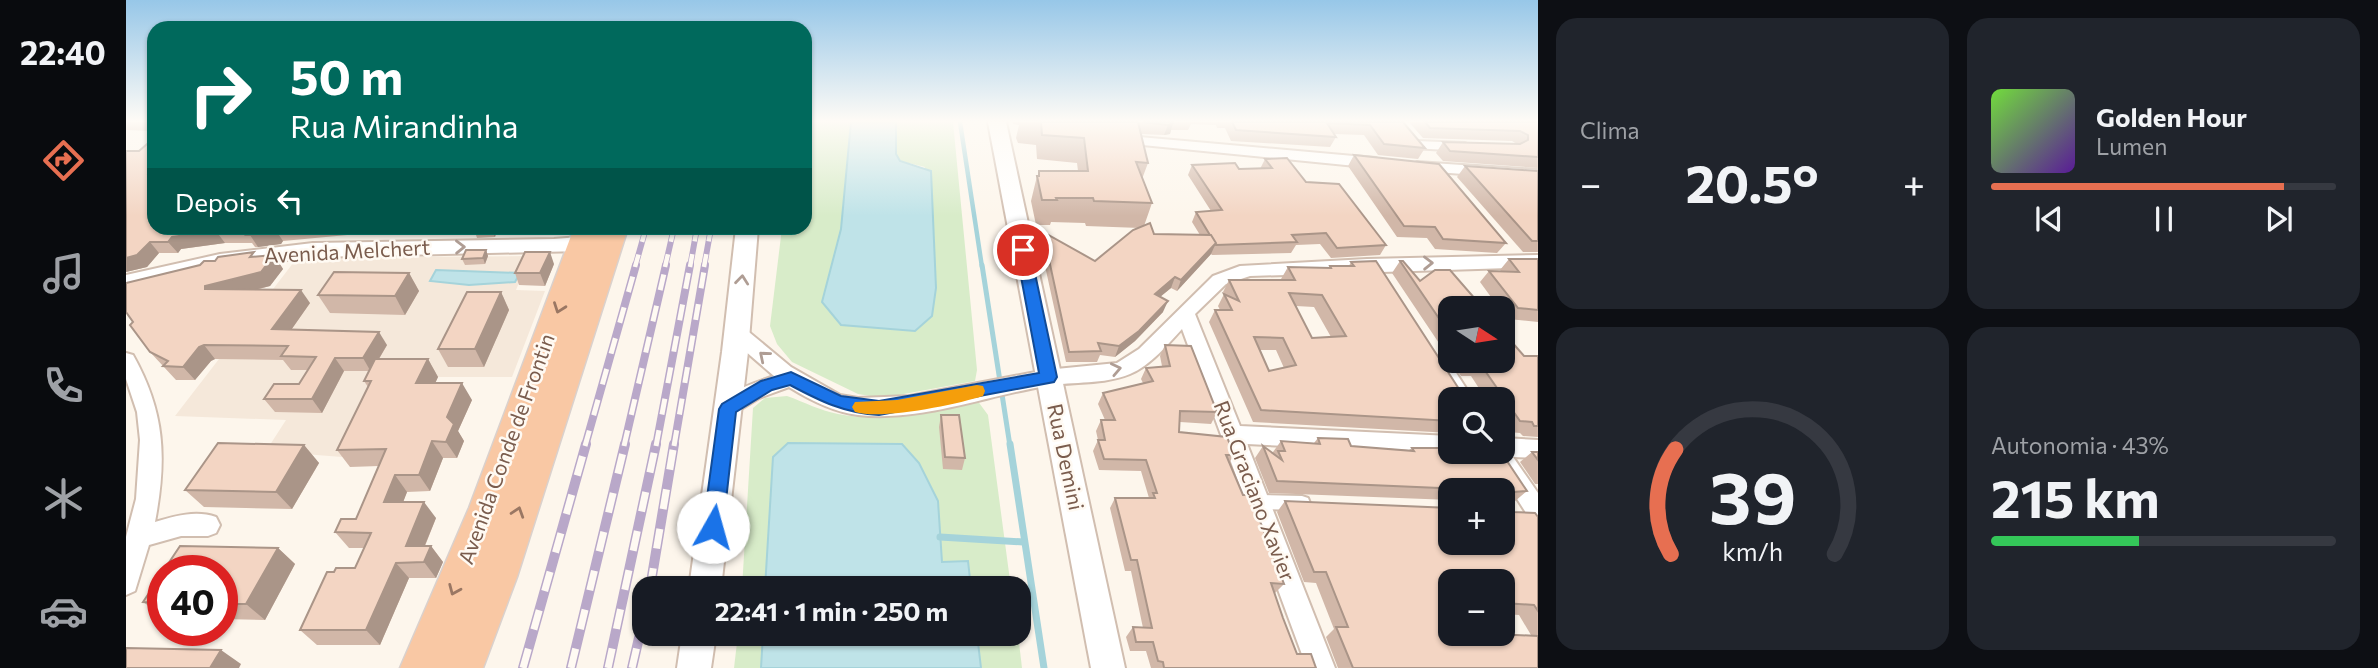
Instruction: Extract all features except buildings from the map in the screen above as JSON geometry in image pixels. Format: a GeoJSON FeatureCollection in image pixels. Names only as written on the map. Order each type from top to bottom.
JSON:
{"type":"FeatureCollection","features":[{"type":"Feature","properties":{"kind":"highway","name":"Avenida Conde de Frontin"},"geometry":{"type":"LineString","coordinates":[[422,668],[598,235]]}},
{"type":"Feature","properties":{"kind":"highway","name":"Avenida Conde de Frontin"},"geometry":{"type":"LineString","coordinates":[[461,668],[496,577],[598,235]]}},
{"type":"Feature","properties":{"kind":"street","name":"Rua Demini"},"geometry":{"type":"LineString","coordinates":[[1008,153],[1048,377],[1108,668]]}},
{"type":"Feature","properties":{"kind":"street"},"geometry":{"type":"LineString","coordinates":[[1286,153],[1437,169],[1538,175]]}},
{"type":"Feature","properties":{"kind":"street"},"geometry":{"type":"LineString","coordinates":[[1424,153],[1455,189]]}},
{"type":"Feature","properties":{"kind":"street","name":"Avenida Melchert"},"geometry":{"type":"LineString","coordinates":[[126,283],[220,261],[313,250],[565,235]]}},
{"type":"Feature","properties":{"kind":"street"},"geometry":{"type":"LineString","coordinates":[[707,576],[746,235]]}},
{"type":"Feature","properties":{"kind":"street"},"geometry":{"type":"LineString","coordinates":[[1500,241],[1518,261]]}},
{"type":"Feature","properties":{"kind":"street"},"geometry":{"type":"LineString","coordinates":[[737,333],[791,378],[837,402],[856,407],[897,407],[1048,377],[1116,371],[1131,366],[1158,343],[1220,280],[1230,275],[1256,270],[1374,264],[1538,261]]}},
{"type":"Feature","properties":{"kind":"street"},"geometry":{"type":"LineString","coordinates":[[1374,264],[1389,286]]}},
{"type":"Feature","properties":{"kind":"street","name":"Rua Graciano Xavier"},"geometry":{"type":"LineString","coordinates":[[1186,314],[1321,668]]}},
{"type":"Feature","properties":{"kind":"street"},"geometry":{"type":"LineString","coordinates":[[1434,354],[1455,387]]}},
{"type":"Feature","properties":{"kind":"street"},"geometry":{"type":"LineString","coordinates":[[126,360],[146,398],[152,444],[147,500],[126,583]]}},
{"type":"Feature","properties":{"kind":"street"},"geometry":{"type":"LineString","coordinates":[[728,409],[752,392],[791,378]]}},
{"type":"Feature","properties":{"kind":"street"},"geometry":{"type":"LineString","coordinates":[[1234,435],[1438,444]]}},
{"type":"Feature","properties":{"kind":"street"},"geometry":{"type":"LineString","coordinates":[[1515,448],[1538,449]]}},
{"type":"Feature","properties":{"kind":"street"},"geometry":{"type":"LineString","coordinates":[[1506,464],[1538,513]]}},
{"type":"Feature","properties":{"kind":"street"},"geometry":{"type":"LineString","coordinates":[[1258,502],[1313,504]]}},
{"type":"Feature","properties":{"kind":"street"},"geometry":{"type":"LineString","coordinates":[[1515,513],[1538,513]]}},
{"type":"Feature","properties":{"kind":"street"},"geometry":{"type":"LineString","coordinates":[[138,537],[181,525],[208,525]]}},
{"type":"Feature","properties":{"kind":"street"},"geometry":{"type":"LineString","coordinates":[[694,668],[697,646]]}},
{"type":"Feature","properties":{"kind":"shaded area"},"geometry":{"type":"Polygon","coordinates":[[[530,256],[516,290],[545,291],[512,377],[386,377],[342,457],[266,451],[286,420],[175,416],[297,258],[530,256]]]}},
{"type":"Feature","properties":{"kind":"green space"},"geometry":{"type":"Polygon","coordinates":[[[812,153],[848,153],[841,229],[822,302],[841,325],[925,167],[900,161],[896,153],[956,153],[977,370],[975,381],[882,398],[858,394],[792,362],[777,344],[770,326],[781,235],[812,235],[812,153]]]}},
{"type":"Feature","properties":{"kind":"green space"},"geometry":{"type":"Polygon","coordinates":[[[787,396],[832,413],[874,417],[908,414],[977,400],[988,415],[1009,576],[970,576],[968,561],[942,562],[940,537],[902,444],[788,443],[773,457],[766,576],[743,576],[753,408],[765,398],[787,396]]]}},
{"type":"Feature","properties":{"kind":"green space"},"geometry":{"type":"Polygon","coordinates":[[[737,646],[762,646],[761,668],[734,668],[737,646]]]}},
{"type":"Feature","properties":{"kind":"green space"},"geometry":{"type":"Polygon","coordinates":[[[978,646],[1019,646],[1022,668],[981,668],[978,646]]]}},
{"type":"Feature","properties":{"kind":"water"},"geometry":{"type":"Polygon","coordinates":[[[848,153],[896,153],[900,161],[931,171],[936,288],[932,316],[915,331],[841,325],[822,302],[841,229],[848,153]]]}},
{"type":"Feature","properties":{"kind":"water"},"geometry":{"type":"Polygon","coordinates":[[[436,270],[520,273],[515,282],[469,285],[430,281],[436,270]]]}},
{"type":"Feature","properties":{"kind":"water"},"geometry":{"type":"Polygon","coordinates":[[[788,443],[902,444],[919,463],[938,501],[942,562],[968,561],[970,576],[766,576],[773,457],[788,443]]]}},
{"type":"Feature","properties":{"kind":"water"},"geometry":{"type":"Polygon","coordinates":[[[762,646],[978,646],[981,668],[761,668],[762,646]]]}},
{"type":"Feature","properties":{"kind":"waterway"},"geometry":{"type":"LineString","coordinates":[[965,153],[982,267]]}},
{"type":"Feature","properties":{"kind":"waterway"},"geometry":{"type":"LineString","coordinates":[[982,265],[1010,446]]}},
{"type":"Feature","properties":{"kind":"waterway"},"geometry":{"type":"LineString","coordinates":[[1010,444],[1044,668]]}},
{"type":"Feature","properties":{"kind":"waterway"},"geometry":{"type":"LineString","coordinates":[[940,537],[1024,542]]}},
{"type":"Feature","properties":{"kind":"railway"},"geometry":{"type":"LineString","coordinates":[[635,267],[644,235]]}},
{"type":"Feature","properties":{"kind":"railway"},"geometry":{"type":"LineString","coordinates":[[665,267],[672,235]]}},
{"type":"Feature","properties":{"kind":"railway"},"geometry":{"type":"LineString","coordinates":[[690,267],[696,235]]}},
{"type":"Feature","properties":{"kind":"railway"},"geometry":{"type":"LineString","coordinates":[[704,267],[710,235]]}},
{"type":"Feature","properties":{"kind":"railway"},"geometry":{"type":"LineString","coordinates":[[585,446],[636,265]]}},
{"type":"Feature","properties":{"kind":"railway"},"geometry":{"type":"LineString","coordinates":[[624,446],[666,265]]}},
{"type":"Feature","properties":{"kind":"railway"},"geometry":{"type":"LineString","coordinates":[[656,446],[690,265]]}},
{"type":"Feature","properties":{"kind":"railway"},"geometry":{"type":"LineString","coordinates":[[674,446],[705,265]]}},
{"type":"Feature","properties":{"kind":"railway"},"geometry":{"type":"LineString","coordinates":[[523,668],[586,444]]}},
{"type":"Feature","properties":{"kind":"railway"},"geometry":{"type":"LineString","coordinates":[[571,668],[625,444]]}},
{"type":"Feature","properties":{"kind":"railway"},"geometry":{"type":"LineString","coordinates":[[608,668],[656,444]]}},
{"type":"Feature","properties":{"kind":"railway"},"geometry":{"type":"LineString","coordinates":[[652,576],[674,444]]}},
{"type":"Feature","properties":{"kind":"railway"},"geometry":{"type":"LineString","coordinates":[[632,668],[637,646]]}},
{"type":"Feature","properties":{"kind":"slow traffic"},"geometry":{"type":"LineString","coordinates":[[861,407],[897,407],[977,391]]}},
{"type":"Feature","properties":{"kind":"route"},"geometry":{"type":"LineString","coordinates":[[713,527],[728,409],[743,397],[767,385],[791,378],[837,402],[856,407],[879,408],[897,407],[1048,377],[1023,250]]}}]}
